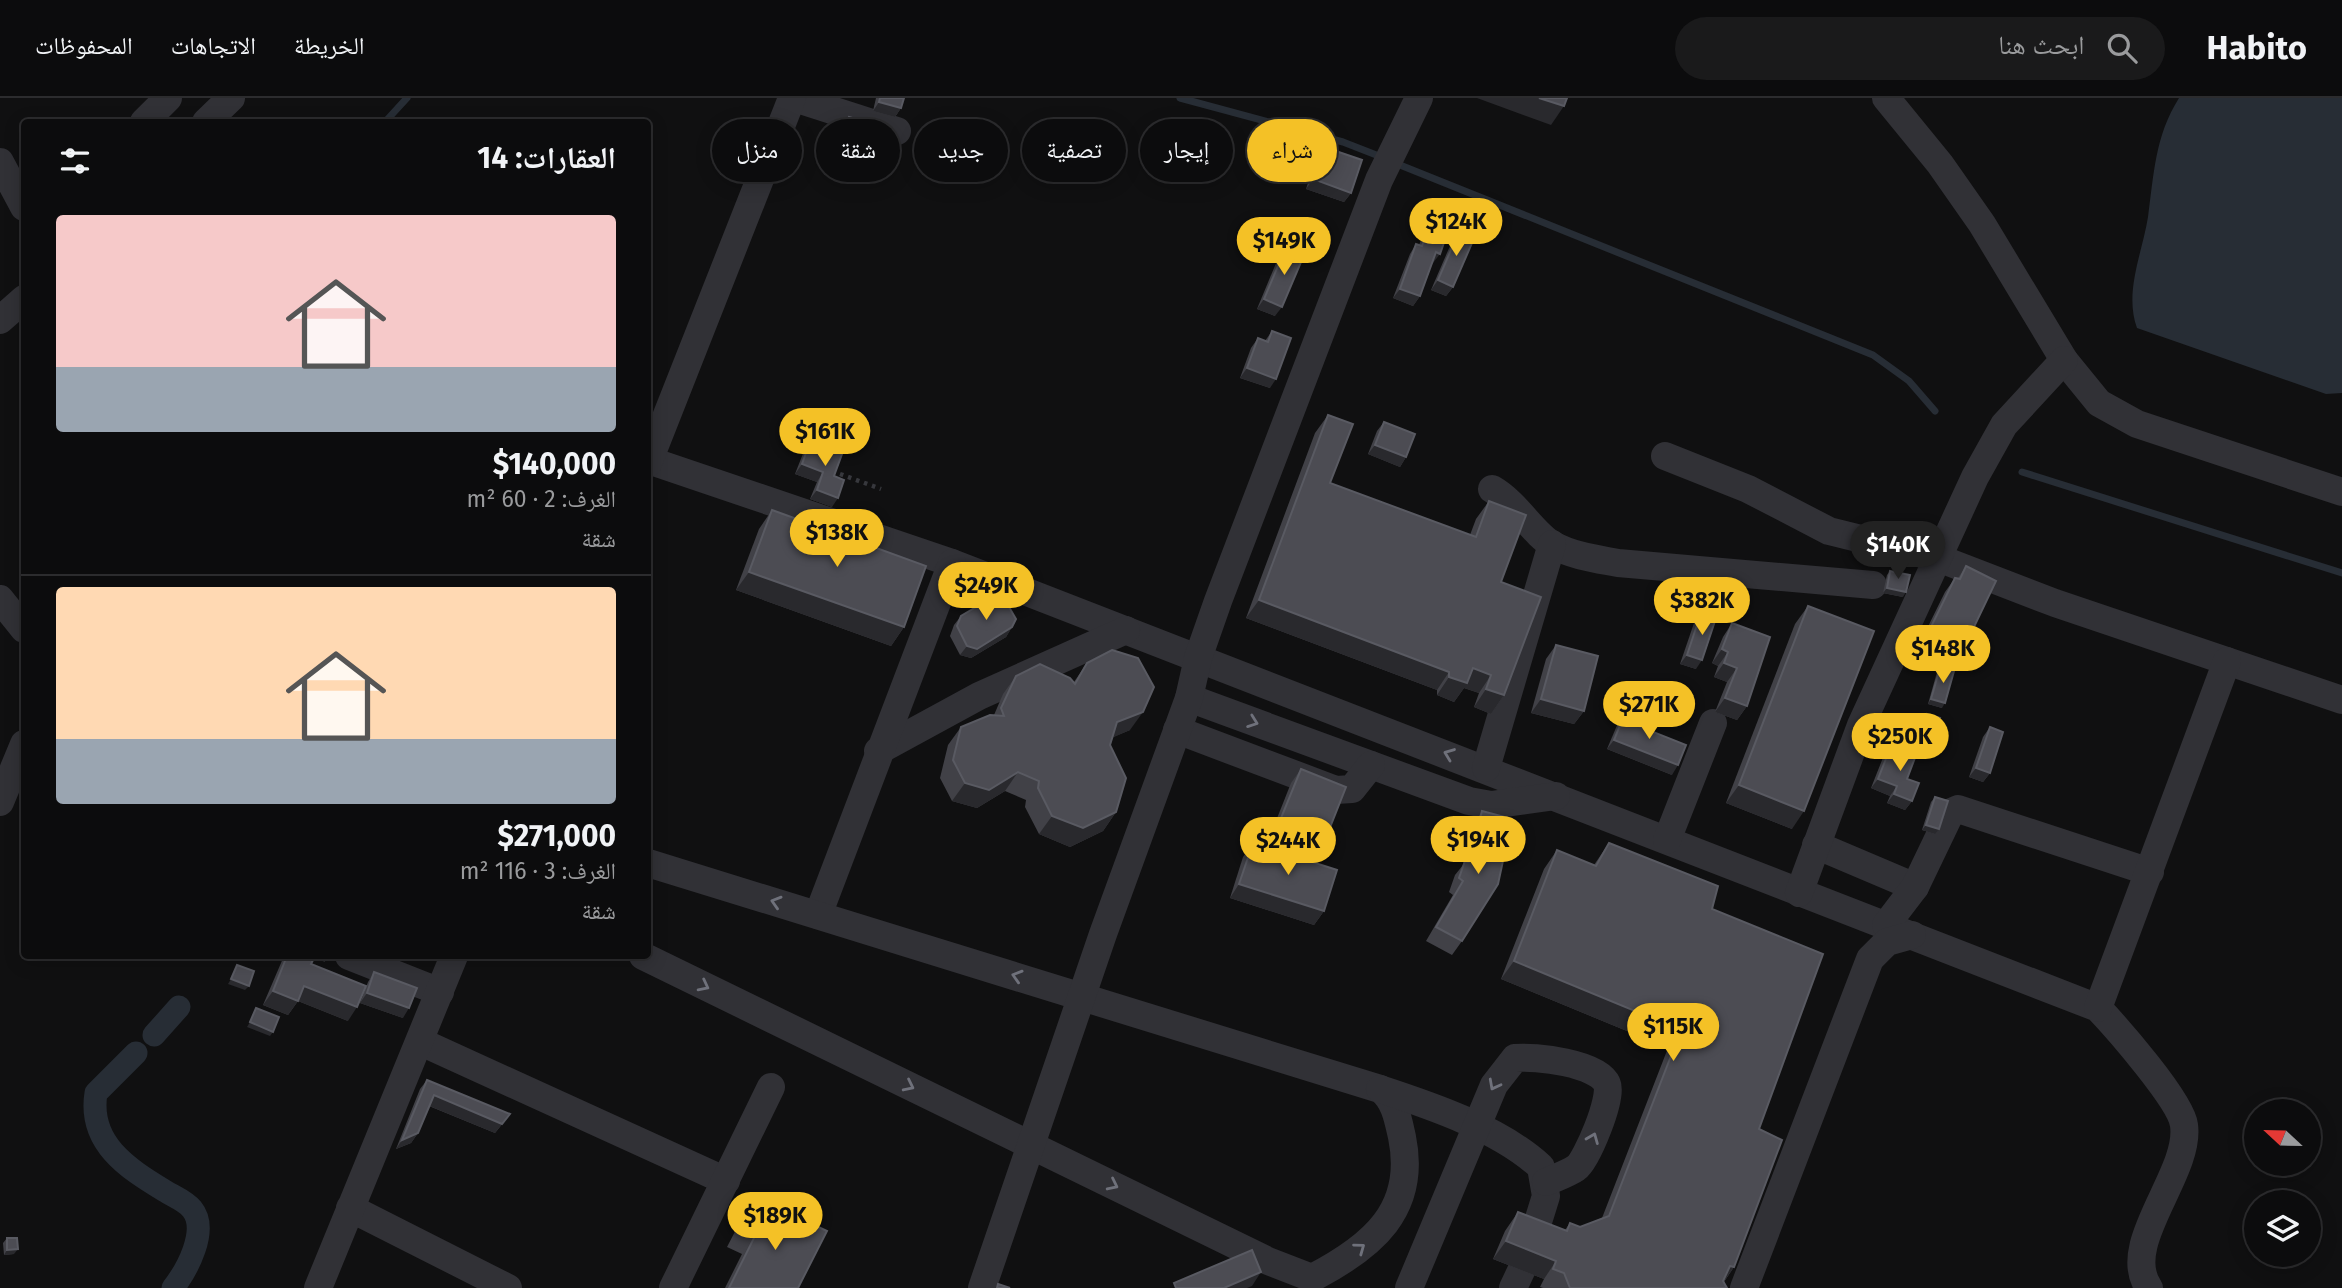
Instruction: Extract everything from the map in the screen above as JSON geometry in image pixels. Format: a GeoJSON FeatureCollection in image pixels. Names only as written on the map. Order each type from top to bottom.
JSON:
{"type":"FeatureCollection","features":[{"type":"Feature","properties":{"kind":"street"},"geometry":{"type":"LineString","coordinates":[[147,119],[168,98]]}},
{"type":"Feature","properties":{"kind":"street"},"geometry":{"type":"LineString","coordinates":[[209,119],[231,98]]}},
{"type":"Feature","properties":{"kind":"street"},"geometry":{"type":"LineString","coordinates":[[651,453],[793,98],[859,119]]}},
{"type":"Feature","properties":{"kind":"street"},"geometry":{"type":"LineString","coordinates":[[1886,98],[1940,164],[1982,224],[2064,360],[2099,403],[2118,415],[2342,492]]}},
{"type":"Feature","properties":{"kind":"street"},"geometry":{"type":"LineString","coordinates":[[982,1288],[1082,996],[1189,698],[1198,658],[1379,180],[1417,103]]}},
{"type":"Feature","properties":{"kind":"street"},"geometry":{"type":"LineString","coordinates":[[1,166],[21,202]]}},
{"type":"Feature","properties":{"kind":"street"},"geometry":{"type":"LineString","coordinates":[[0,320],[21,302]]}},
{"type":"Feature","properties":{"kind":"street"},"geometry":{"type":"LineString","coordinates":[[1800,893],[1861,724],[1975,477],[2004,425],[2064,360]]}},
{"type":"Feature","properties":{"kind":"street"},"geometry":{"type":"LineString","coordinates":[[1665,456],[1748,489],[1829,531],[1938,558],[2342,700]]}},
{"type":"Feature","properties":{"kind":"street"},"geometry":{"type":"LineString","coordinates":[[651,462],[952,563],[1559,796],[2098,1008],[2170,1097],[2185,1123],[2180,1157],[2143,1250],[2141,1274],[2149,1288]]}},
{"type":"Feature","properties":{"kind":"street"},"geometry":{"type":"LineString","coordinates":[[1492,489],[1518,508],[1552,544],[1580,555],[1618,563],[1873,585]]}},
{"type":"Feature","properties":{"kind":"street"},"geometry":{"type":"LineString","coordinates":[[1486,768],[1552,544]]}},
{"type":"Feature","properties":{"kind":"street"},"geometry":{"type":"LineString","coordinates":[[818,915],[878,751],[952,563]]}},
{"type":"Feature","properties":{"kind":"street"},"geometry":{"type":"LineString","coordinates":[[0,599],[21,625]]}},
{"type":"Feature","properties":{"kind":"street"},"geometry":{"type":"LineString","coordinates":[[878,751],[979,696],[1126,630]]}},
{"type":"Feature","properties":{"kind":"street"},"geometry":{"type":"LineString","coordinates":[[2098,1008],[2227,661]]}},
{"type":"Feature","properties":{"kind":"street"},"geometry":{"type":"LineString","coordinates":[[1189,698],[1469,801],[1491,805],[1559,796]]}},
{"type":"Feature","properties":{"kind":"street"},"geometry":{"type":"LineString","coordinates":[[1667,840],[1713,723]]}},
{"type":"Feature","properties":{"kind":"street"},"geometry":{"type":"LineString","coordinates":[[1177,730],[1336,790],[1352,789],[1371,765]]}},
{"type":"Feature","properties":{"kind":"street"},"geometry":{"type":"LineString","coordinates":[[0,802],[21,751]]}},
{"type":"Feature","properties":{"kind":"street"},"geometry":{"type":"LineString","coordinates":[[1886,925],[1915,887],[1951,812],[1958,809],[2150,872]]}},
{"type":"Feature","properties":{"kind":"street"},"geometry":{"type":"LineString","coordinates":[[1816,845],[1915,887]]}},
{"type":"Feature","properties":{"kind":"street"},"geometry":{"type":"LineString","coordinates":[[651,864],[1437,1108],[1531,1157],[1541,1167],[1546,1182],[1546,1196],[1532,1241]]}},
{"type":"Feature","properties":{"kind":"street"},"geometry":{"type":"LineString","coordinates":[[1744,1288],[1870,959],[1870,942],[1865,925],[1856,914]]}},
{"type":"Feature","properties":{"kind":"street"},"geometry":{"type":"LineString","coordinates":[[1870,959],[1887,943],[1912,935]]}},
{"type":"Feature","properties":{"kind":"street"},"geometry":{"type":"LineString","coordinates":[[357,959],[440,992]]}},
{"type":"Feature","properties":{"kind":"street"},"geometry":{"type":"LineString","coordinates":[[318,1288],[453,959]]}},
{"type":"Feature","properties":{"kind":"street"},"geometry":{"type":"LineString","coordinates":[[649,959],[1319,1285],[1364,1246],[1389,1220],[1398,1204],[1406,1175],[1405,1152],[1390,1097],[1380,1090]]}},
{"type":"Feature","properties":{"kind":"street"},"geometry":{"type":"LineString","coordinates":[[421,1042],[726,1181]]}},
{"type":"Feature","properties":{"kind":"street"},"geometry":{"type":"LineString","coordinates":[[1409,1288],[1494,1085],[1515,1058],[1549,1058],[1600,1076],[1608,1084],[1609,1097],[1584,1159],[1575,1169],[1546,1182]]}},
{"type":"Feature","properties":{"kind":"street"},"geometry":{"type":"LineString","coordinates":[[673,1288],[771,1087]]}},
{"type":"Feature","properties":{"kind":"street"},"geometry":{"type":"LineString","coordinates":[[350,1208],[508,1288]]}},
{"type":"Feature","properties":{"kind":"path"},"geometry":{"type":"LineString","coordinates":[[841,474],[881,489]]}},
{"type":"Feature","properties":{"kind":"shaded area"},"geometry":{"type":"Polygon","coordinates":[[[2179,98],[2342,98],[2342,393],[2326,394],[2137,328],[2132,301],[2135,273],[2148,217],[2160,141],[2179,98]]]}},
{"type":"Feature","properties":{"kind":"building"},"geometry":{"type":"Polygon","coordinates":[[[880,98],[904,98],[901,108],[879,102],[880,98]]]}},
{"type":"Feature","properties":{"kind":"building"},"geometry":{"type":"Polygon","coordinates":[[[1539,98],[1567,98],[1564,106],[1539,98]]]}},
{"type":"Feature","properties":{"kind":"building"},"geometry":{"type":"Polygon","coordinates":[[[1337,151],[1362,160],[1351,193],[1321,182],[1337,182],[1337,151]]]}},
{"type":"Feature","properties":{"kind":"building"},"geometry":{"type":"Polygon","coordinates":[[[1431,221],[1449,228],[1440,254],[1436,252],[1420,296],[1400,289],[1416,244],[1422,246],[1431,221]]]}},
{"type":"Feature","properties":{"kind":"building"},"geometry":{"type":"Polygon","coordinates":[[[1460,229],[1475,236],[1453,287],[1438,280],[1460,229]]]}},
{"type":"Feature","properties":{"kind":"building"},"geometry":{"type":"Polygon","coordinates":[[[1286,247],[1304,255],[1282,307],[1264,299],[1286,247]]]}},
{"type":"Feature","properties":{"kind":"building"},"geometry":{"type":"Polygon","coordinates":[[[1272,331],[1291,338],[1276,379],[1247,368],[1258,338],[1268,342],[1272,331]]]}},
{"type":"Feature","properties":{"kind":"building"},"geometry":{"type":"Polygon","coordinates":[[[1328,415],[1353,424],[1330,483],[1476,537],[1489,501],[1526,515],[1501,582],[1541,597],[1504,695],[1486,689],[1491,675],[1473,668],[1467,683],[1449,677],[1449,672],[1259,600],[1328,415]]]}},
{"type":"Feature","properties":{"kind":"building"},"geometry":{"type":"Polygon","coordinates":[[[1384,422],[1415,434],[1406,457],[1375,445],[1384,422]]]}},
{"type":"Feature","properties":{"kind":"building"},"geometry":{"type":"Polygon","coordinates":[[[810,442],[842,454],[834,476],[844,480],[838,498],[817,490],[823,472],[802,464],[810,442]]]}},
{"type":"Feature","properties":{"kind":"building"},"geometry":{"type":"Polygon","coordinates":[[[772,510],[926,566],[904,627],[749,572],[772,510]]]}},
{"type":"Feature","properties":{"kind":"building"},"geometry":{"type":"Polygon","coordinates":[[[1966,566],[1996,581],[1962,652],[1927,635],[1955,578],[1960,579],[1966,566]]]}},
{"type":"Feature","properties":{"kind":"building"},"geometry":{"type":"Polygon","coordinates":[[[1890,571],[1910,575],[1906,592],[1887,588],[1890,571]]]}},
{"type":"Feature","properties":{"kind":"building"},"geometry":{"type":"Polygon","coordinates":[[[993,597],[1005,600],[1016,619],[1012,627],[977,649],[967,646],[957,626],[961,616],[993,597]]]}},
{"type":"Feature","properties":{"kind":"building"},"geometry":{"type":"Polygon","coordinates":[[[1808,606],[1874,631],[1804,811],[1739,785],[1808,606]]]}},
{"type":"Feature","properties":{"kind":"building"},"geometry":{"type":"Polygon","coordinates":[[[1701,613],[1716,618],[1702,660],[1687,655],[1701,613]]]}},
{"type":"Feature","properties":{"kind":"building"},"geometry":{"type":"Polygon","coordinates":[[[1732,623],[1770,637],[1747,706],[1725,698],[1737,668],[1724,663],[1728,652],[1722,649],[1732,623]]]}},
{"type":"Feature","properties":{"kind":"building"},"geometry":{"type":"Polygon","coordinates":[[[1556,645],[1598,656],[1584,711],[1541,699],[1556,645]]]}},
{"type":"Feature","properties":{"kind":"building"},"geometry":{"type":"Polygon","coordinates":[[[1112,650],[1138,658],[1154,687],[1143,712],[1117,722],[1110,745],[1126,778],[1116,812],[1083,828],[1052,816],[1038,788],[1039,781],[1018,772],[989,790],[965,783],[953,760],[961,727],[990,715],[1004,716],[1001,708],[1016,676],[1040,664],[1070,678],[1075,684],[1087,663],[1112,650]]]}},
{"type":"Feature","properties":{"kind":"building"},"geometry":{"type":"Polygon","coordinates":[[[1940,668],[1954,671],[1945,703],[1931,699],[1940,668]]]}},
{"type":"Feature","properties":{"kind":"building"},"geometry":{"type":"Polygon","coordinates":[[[1625,713],[1640,719],[1638,726],[1686,745],[1678,765],[1614,740],[1625,713]]]}},
{"type":"Feature","properties":{"kind":"building"},"geometry":{"type":"Polygon","coordinates":[[[1927,714],[1940,718],[1935,736],[1922,732],[1927,714]]]}},
{"type":"Feature","properties":{"kind":"building"},"geometry":{"type":"Polygon","coordinates":[[[1990,727],[2003,732],[1990,773],[1976,768],[1990,727]]]}},
{"type":"Feature","properties":{"kind":"building"},"geometry":{"type":"Polygon","coordinates":[[[1891,746],[1916,755],[1907,779],[1919,783],[1912,801],[1894,794],[1897,786],[1878,779],[1891,746]]]}},
{"type":"Feature","properties":{"kind":"building"},"geometry":{"type":"Polygon","coordinates":[[[1301,769],[1346,787],[1325,840],[1279,823],[1301,769]]]}},
{"type":"Feature","properties":{"kind":"building"},"geometry":{"type":"Polygon","coordinates":[[[1935,797],[1948,801],[1939,829],[1926,825],[1935,797]]]}},
{"type":"Feature","properties":{"kind":"building"},"geometry":{"type":"Polygon","coordinates":[[[1482,811],[1512,819],[1498,884],[1462,941],[1436,927],[1463,881],[1459,878],[1465,861],[1469,862],[1482,811]]]}},
{"type":"Feature","properties":{"kind":"building"},"geometry":{"type":"Polygon","coordinates":[[[1253,843],[1337,870],[1324,911],[1239,884],[1253,843]]]}},
{"type":"Feature","properties":{"kind":"building"},"geometry":{"type":"Polygon","coordinates":[[[1609,843],[1718,886],[1712,909],[1823,954],[1759,1129],[1782,1140],[1734,1267],[1730,1266],[1723,1281],[1727,1288],[1570,1288],[1564,1273],[1553,1269],[1556,1261],[1506,1241],[1518,1212],[1567,1231],[1570,1223],[1580,1227],[1609,1216],[1681,1030],[1514,961],[1557,850],[1596,866],[1609,843]]]}},
{"type":"Feature","properties":{"kind":"building"},"geometry":{"type":"Polygon","coordinates":[[[286,959],[314,959],[311,964],[366,986],[357,1007],[304,986],[298,1001],[273,991],[286,959]]]}},
{"type":"Feature","properties":{"kind":"building"},"geometry":{"type":"Polygon","coordinates":[[[237,965],[254,971],[249,986],[231,979],[237,965]]]}},
{"type":"Feature","properties":{"kind":"building"},"geometry":{"type":"Polygon","coordinates":[[[374,972],[417,988],[409,1008],[367,993],[374,972]]]}},
{"type":"Feature","properties":{"kind":"building"},"geometry":{"type":"Polygon","coordinates":[[[256,1008],[279,1017],[273,1032],[250,1022],[256,1008]]]}},
{"type":"Feature","properties":{"kind":"building"},"geometry":{"type":"Polygon","coordinates":[[[427,1080],[510,1114],[502,1124],[434,1095],[418,1133],[402,1140],[427,1080]]]}},
{"type":"Feature","properties":{"kind":"building"},"geometry":{"type":"Polygon","coordinates":[[[756,1197],[773,1207],[767,1219],[801,1236],[808,1222],[827,1231],[798,1288],[729,1288],[755,1236],[740,1228],[756,1197]]]}},
{"type":"Feature","properties":{"kind":"building"},"geometry":{"type":"Polygon","coordinates":[[[7,1238],[17,1238],[18,1249],[7,1250],[7,1238]]]}},
{"type":"Feature","properties":{"kind":"building"},"geometry":{"type":"Polygon","coordinates":[[[1252,1250],[1261,1272],[1224,1288],[1176,1288],[1174,1283],[1252,1250]]]}},
{"type":"Feature","properties":{"kind":"waterway"},"geometry":{"type":"LineString","coordinates":[[388,119],[407,98]]}},
{"type":"Feature","properties":{"kind":"waterway"},"geometry":{"type":"LineString","coordinates":[[1180,98],[1343,142],[1384,158]]}},
{"type":"Feature","properties":{"kind":"waterway"},"geometry":{"type":"LineString","coordinates":[[1395,163],[1873,355],[1909,381],[1935,411]]}},
{"type":"Feature","properties":{"kind":"waterway"},"geometry":{"type":"LineString","coordinates":[[2022,472],[2342,573]]}},
{"type":"Feature","properties":{"kind":"waterway"},"geometry":{"type":"LineString","coordinates":[[154,1035],[179,1007]]}},
{"type":"Feature","properties":{"kind":"waterway"},"geometry":{"type":"LineString","coordinates":[[136,1053],[96,1093],[95,1111],[104,1140],[113,1152],[137,1173],[186,1204],[197,1218],[194,1250],[173,1288]]}}]}
